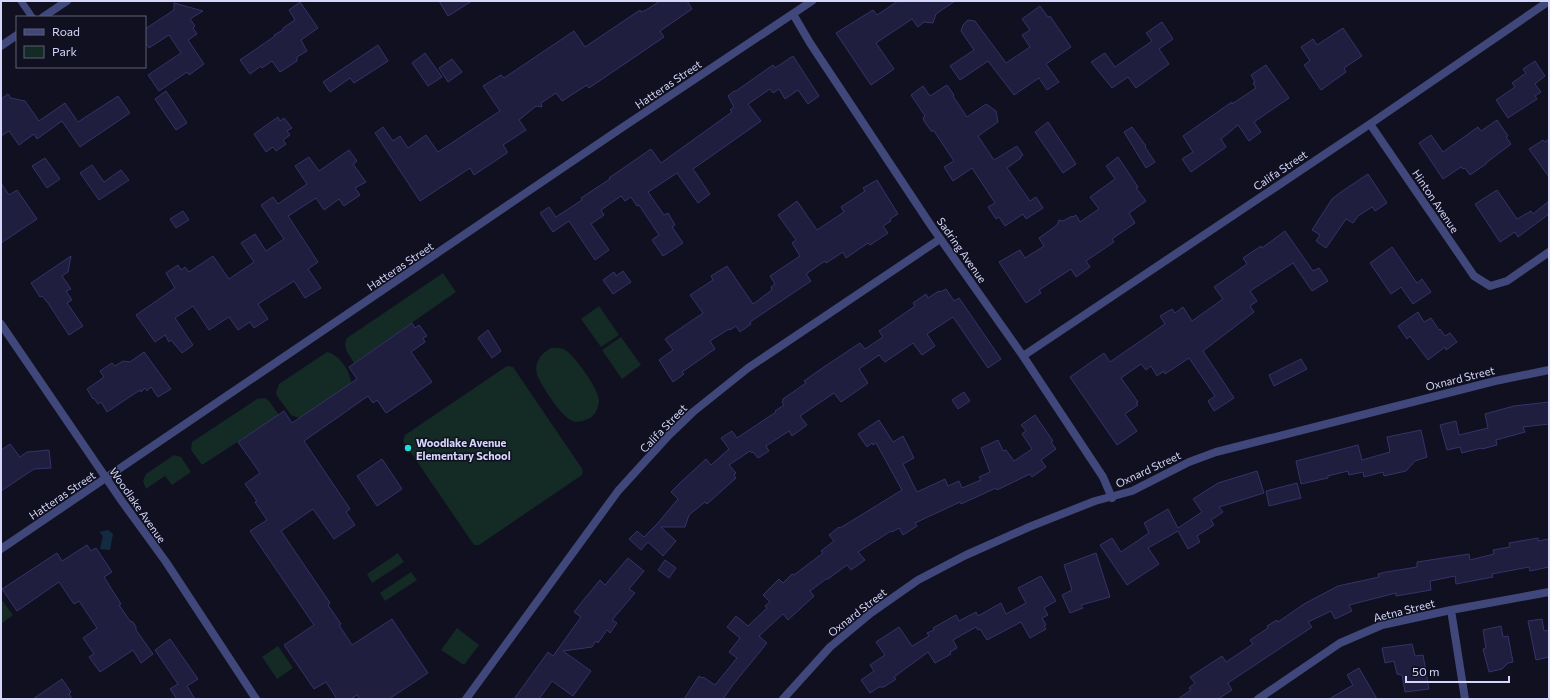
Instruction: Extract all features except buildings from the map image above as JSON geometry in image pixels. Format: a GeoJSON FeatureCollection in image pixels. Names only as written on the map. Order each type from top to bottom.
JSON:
{"type":"FeatureCollection","features":[{"type":"Feature","properties":{"kind":"street"},"geometry":{"type":"LineString","coordinates":[[44,16],[67,1]]}},
{"type":"Feature","properties":{"kind":"street","name":"Hatteras Street"},"geometry":{"type":"LineString","coordinates":[[1,549],[620,129],[812,1]]}},
{"type":"Feature","properties":{"kind":"street","name":"Califa Street"},"geometry":{"type":"LineString","coordinates":[[1023,356],[1370,124],[1549,1]]}},
{"type":"Feature","properties":{"kind":"street","name":"Sadring Avenue"},"geometry":{"type":"LineString","coordinates":[[793,14],[810,43],[940,239],[1023,356],[1104,477],[1112,498]]}},
{"type":"Feature","properties":{"kind":"street"},"geometry":{"type":"LineString","coordinates":[[1,46],[16,36]]}},
{"type":"Feature","properties":{"kind":"street","name":"Hinton Avenue"},"geometry":{"type":"LineString","coordinates":[[1370,124],[1474,276],[1490,286],[1507,281],[1549,252]]}},
{"type":"Feature","properties":{"kind":"street","name":"Califa Street"},"geometry":{"type":"LineString","coordinates":[[466,699],[618,491],[669,435],[693,412],[748,368],[940,239]]}},
{"type":"Feature","properties":{"kind":"street","name":"Woodlake Avenue"},"geometry":{"type":"LineString","coordinates":[[1,324],[106,478],[166,562],[256,699]]}},
{"type":"Feature","properties":{"kind":"street","name":"Oxnard Street"},"geometry":{"type":"LineString","coordinates":[[783,699],[830,647],[871,613],[918,580],[966,555],[1028,527],[1095,501],[1112,498],[1132,491],[1189,462],[1216,452],[1488,382],[1549,370]]}},
{"type":"Feature","properties":{"kind":"street","name":"Aetna Street"},"geometry":{"type":"LineString","coordinates":[[1258,699],[1340,643],[1382,625],[1451,610],[1549,592]]}},
{"type":"Feature","properties":{"kind":"street"},"geometry":{"type":"LineString","coordinates":[[1451,610],[1465,699]]}},
{"type":"Feature","properties":{"kind":"lane"},"geometry":{"type":"LineString","coordinates":[[21,1],[31,16]]}},
{"type":"Feature","properties":{"kind":"green space"},"geometry":{"type":"Polygon","coordinates":[[[443,273],[456,292],[354,363],[348,354],[345,345],[347,338],[443,273]]]}},
{"type":"Feature","properties":{"kind":"green space"},"geometry":{"type":"Polygon","coordinates":[[[599,306],[619,335],[601,347],[581,319],[599,306]]]}},
{"type":"Feature","properties":{"kind":"green space"},"geometry":{"type":"Polygon","coordinates":[[[621,337],[641,365],[622,379],[602,350],[621,337]]]}},
{"type":"Feature","properties":{"kind":"green space"},"geometry":{"type":"Polygon","coordinates":[[[551,348],[560,348],[568,352],[586,373],[596,390],[599,402],[598,407],[590,418],[578,422],[569,419],[554,403],[541,384],[536,368],[537,363],[541,355],[551,348]]]}},
{"type":"Feature","properties":{"kind":"green space"},"geometry":{"type":"Polygon","coordinates":[[[327,352],[336,356],[344,364],[349,374],[351,383],[299,418],[291,415],[277,396],[276,393],[279,384],[327,352]]]}},
{"type":"Feature","properties":{"kind":"green space"},"geometry":{"type":"Polygon","coordinates":[[[507,366],[513,367],[583,470],[582,475],[479,545],[474,545],[403,441],[405,435],[507,366]]]}},
{"type":"Feature","properties":{"kind":"green space"},"geometry":{"type":"Polygon","coordinates":[[[265,398],[279,415],[202,465],[191,450],[192,442],[257,399],[265,398]]]}},
{"type":"Feature","properties":{"kind":"green space"},"geometry":{"type":"Polygon","coordinates":[[[174,455],[181,457],[191,472],[172,485],[165,476],[146,489],[143,481],[146,474],[174,455]]]}},
{"type":"Feature","properties":{"kind":"green space"},"geometry":{"type":"Polygon","coordinates":[[[398,553],[404,562],[372,583],[367,574],[398,553]]]}},
{"type":"Feature","properties":{"kind":"green space"},"geometry":{"type":"Polygon","coordinates":[[[411,572],[417,580],[385,601],[380,593],[411,572]]]}},
{"type":"Feature","properties":{"kind":"green space"},"geometry":{"type":"Polygon","coordinates":[[[1,599],[13,615],[1,624],[1,599]]]}},
{"type":"Feature","properties":{"kind":"green space"},"geometry":{"type":"Polygon","coordinates":[[[457,628],[479,645],[464,665],[441,650],[457,628]]]}},
{"type":"Feature","properties":{"kind":"green space"},"geometry":{"type":"Polygon","coordinates":[[[278,646],[293,668],[277,679],[262,657],[278,646]]]}},
{"type":"Feature","properties":{"kind":"water"},"geometry":{"type":"Polygon","coordinates":[[[108,530],[113,534],[110,550],[100,549],[103,536],[99,532],[108,530]]]}},
{"type":"Feature","properties":{"kind":"place","name":"Woodlake Avenue Elementary School"},"geometry":{"type":"Point","coordinates":[408,448]}}]}
